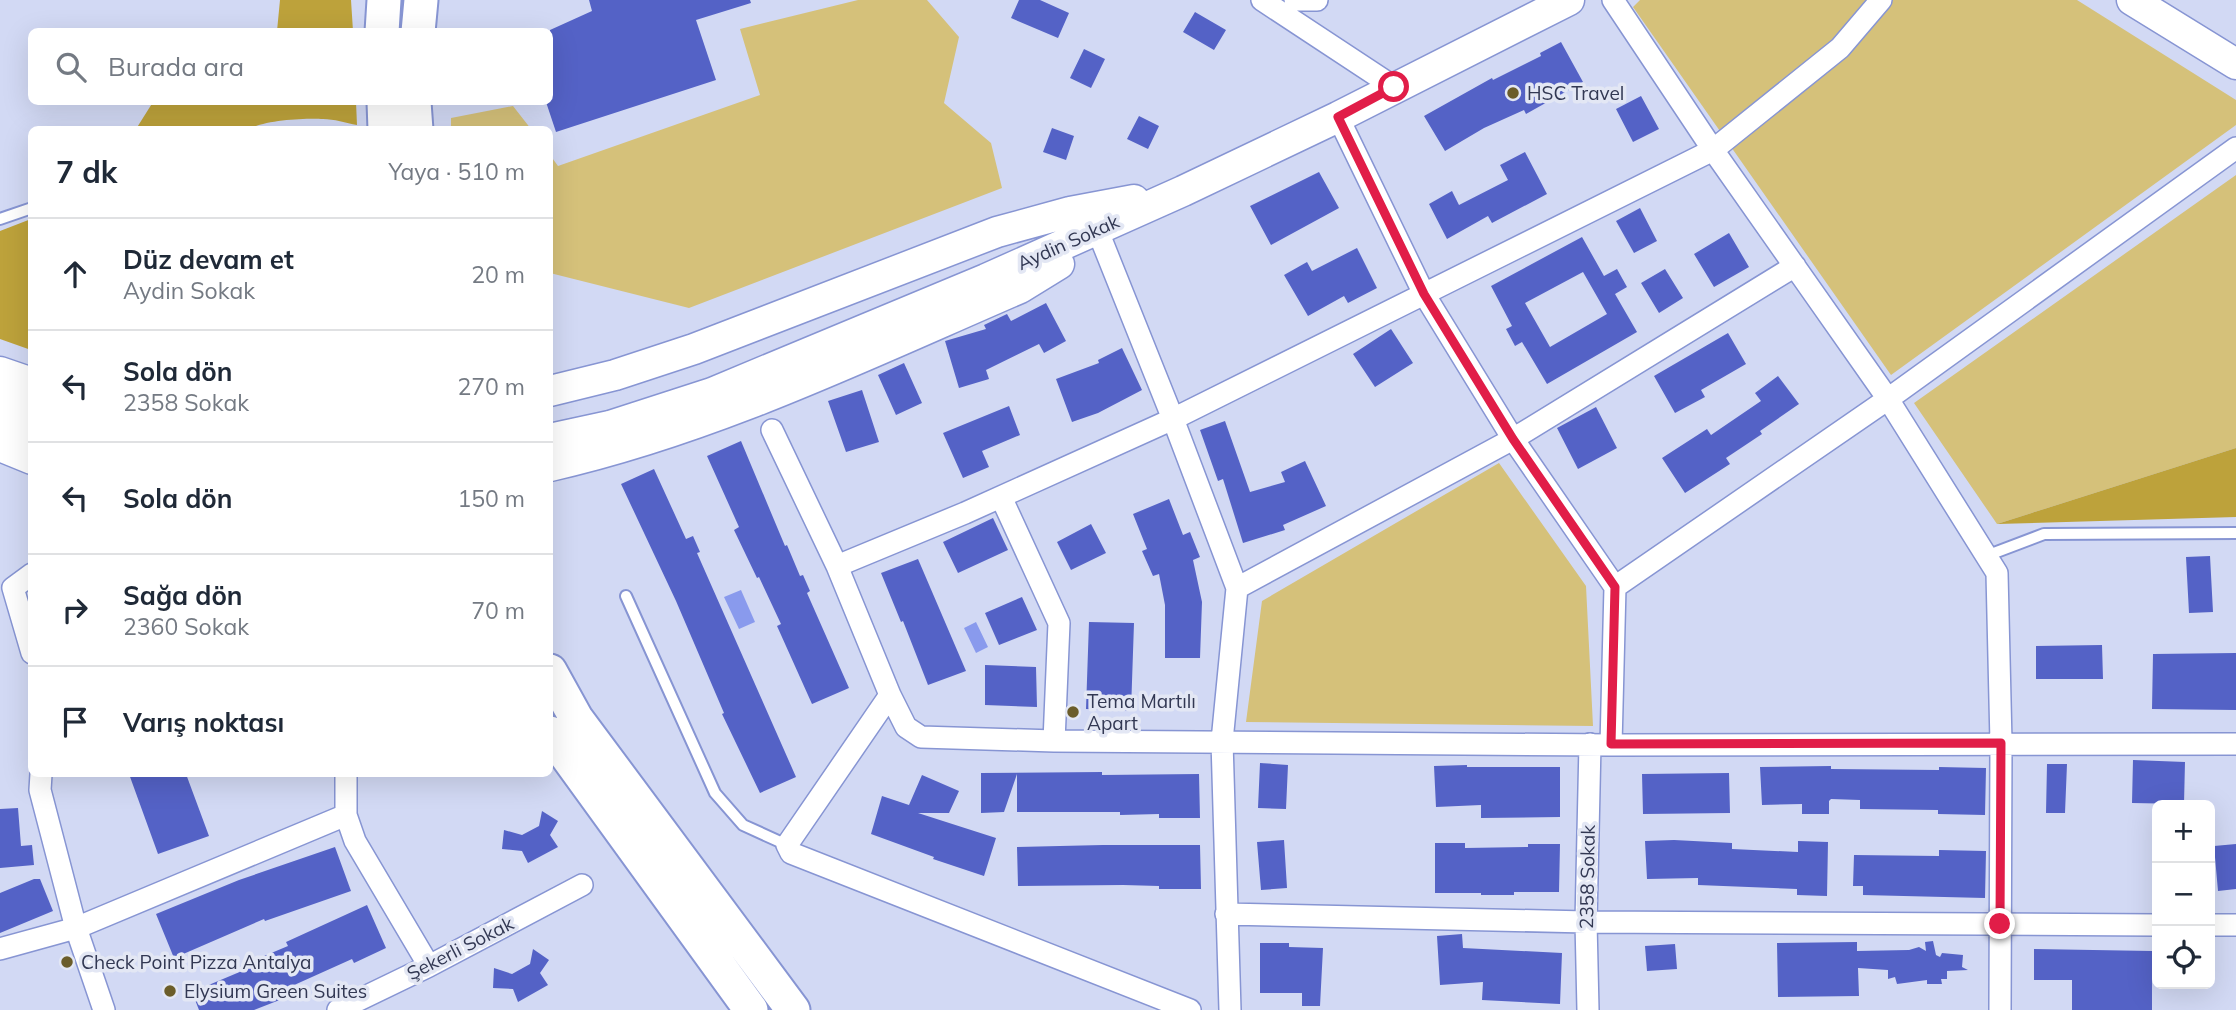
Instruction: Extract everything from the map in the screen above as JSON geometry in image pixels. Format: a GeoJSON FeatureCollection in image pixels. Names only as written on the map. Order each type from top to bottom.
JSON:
{"type":"FeatureCollection","features":[{"type":"Feature","properties":{"kind":"main road"},"geometry":{"type":"LineString","coordinates":[[382,28],[384,0]]}},
{"type":"Feature","properties":{"kind":"main road"},"geometry":{"type":"LineString","coordinates":[[418,28],[421,0]]}},
{"type":"Feature","properties":{"kind":"main road"},"geometry":{"type":"LineString","coordinates":[[384,105],[385,126]]}},
{"type":"Feature","properties":{"kind":"main road"},"geometry":{"type":"LineString","coordinates":[[414,105],[416,126]]}},
{"type":"Feature","properties":{"kind":"main road"},"geometry":{"type":"LineString","coordinates":[[553,676],[576,718],[793,1009]]}},
{"type":"Feature","properties":{"kind":"main road"},"geometry":{"type":"LineString","coordinates":[[553,737],[751,1010]]}},
{"type":"Feature","properties":{"kind":"street"},"geometry":{"type":"LineString","coordinates":[[1262,0],[1394,87]]}},
{"type":"Feature","properties":{"kind":"street"},"geometry":{"type":"LineString","coordinates":[[1295,0],[1317,0]]}},
{"type":"Feature","properties":{"kind":"street","name":"Aydin Sokak"},"geometry":{"type":"LineString","coordinates":[[553,438],[610,426],[712,393],[986,279],[1183,191],[1338,117],[1569,0]]}},
{"type":"Feature","properties":{"kind":"street"},"geometry":{"type":"LineString","coordinates":[[1613,0],[1713,150],[1888,399],[1997,573],[2001,743],[2000,1010]]}},
{"type":"Feature","properties":{"kind":"street"},"geometry":{"type":"LineString","coordinates":[[837,566],[1001,497],[1173,419],[1713,150],[1840,48],[1881,0]]}},
{"type":"Feature","properties":{"kind":"street"},"geometry":{"type":"LineString","coordinates":[[2132,0],[2236,64]]}},
{"type":"Feature","properties":{"kind":"street"},"geometry":{"type":"LineString","coordinates":[[1338,117],[1424,294],[1513,439],[1615,587],[1888,399],[2236,148]]}},
{"type":"Feature","properties":{"kind":"street"},"geometry":{"type":"LineString","coordinates":[[553,465],[608,453],[758,400],[1020,288],[1183,191]]}},
{"type":"Feature","properties":{"kind":"street"},"geometry":{"type":"LineString","coordinates":[[553,390],[615,376],[694,349],[997,232],[1070,212],[1183,191]]}},
{"type":"Feature","properties":{"kind":"street"},"geometry":{"type":"LineString","coordinates":[[553,420],[606,411],[655,398],[1183,191]]}},
{"type":"Feature","properties":{"kind":"street"},"geometry":{"type":"LineString","coordinates":[[1101,239],[1237,588],[1222,741],[1230,1010]]}},
{"type":"Feature","properties":{"kind":"street"},"geometry":{"type":"LineString","coordinates":[[1237,588],[1513,439],[1795,266]]}},
{"type":"Feature","properties":{"kind":"street"},"geometry":{"type":"LineString","coordinates":[[0,372],[28,382]]}},
{"type":"Feature","properties":{"kind":"street"},"geometry":{"type":"LineString","coordinates":[[0,401],[28,410]]}},
{"type":"Feature","properties":{"kind":"street"},"geometry":{"type":"LineString","coordinates":[[0,423],[28,434]]}},
{"type":"Feature","properties":{"kind":"street"},"geometry":{"type":"LineString","coordinates":[[772,430],[837,566],[905,727],[921,737],[1054,741],[1600,744],[2236,744]]}},
{"type":"Feature","properties":{"kind":"street"},"geometry":{"type":"LineString","coordinates":[[0,446],[28,457]]}},
{"type":"Feature","properties":{"kind":"street"},"geometry":{"type":"LineString","coordinates":[[1001,497],[1059,623],[1054,741]]}},
{"type":"Feature","properties":{"kind":"street"},"geometry":{"type":"LineString","coordinates":[[28,577],[13,588],[28,639]]}},
{"type":"Feature","properties":{"kind":"street","name":"2358 Sokak"},"geometry":{"type":"LineString","coordinates":[[1588,1010],[1586,922],[1615,587]]}},
{"type":"Feature","properties":{"kind":"street"},"geometry":{"type":"LineString","coordinates":[[890,695],[787,845],[790,853],[1190,1010]]}},
{"type":"Feature","properties":{"kind":"street"},"geometry":{"type":"LineString","coordinates":[[41,777],[40,790],[76,928],[104,1010]]}},
{"type":"Feature","properties":{"kind":"street"},"geometry":{"type":"LineString","coordinates":[[346,777],[346,815],[355,841],[429,966]]}},
{"type":"Feature","properties":{"kind":"street"},"geometry":{"type":"LineString","coordinates":[[0,949],[76,928],[346,815]]}},
{"type":"Feature","properties":{"kind":"street","name":"Şekerli Sokak"},"geometry":{"type":"LineString","coordinates":[[338,1010],[429,966],[582,885]]}},
{"type":"Feature","properties":{"kind":"street"},"geometry":{"type":"LineString","coordinates":[[1226,914],[1586,922],[2152,925]]}},
{"type":"Feature","properties":{"kind":"street"},"geometry":{"type":"LineString","coordinates":[[2215,925],[2236,925]]}},
{"type":"Feature","properties":{"kind":"lane"},"geometry":{"type":"LineString","coordinates":[[0,219],[28,209]]}},
{"type":"Feature","properties":{"kind":"lane"},"geometry":{"type":"LineString","coordinates":[[1986,556],[2044,534],[2236,533]]}},
{"type":"Feature","properties":{"kind":"lane"},"geometry":{"type":"LineString","coordinates":[[626,596],[715,793],[743,825],[787,845]]}},
{"type":"Feature","properties":{"kind":"shaded area"},"geometry":{"type":"Polygon","coordinates":[[[280,0],[351,0],[353,28],[277,28],[280,0]]]}},
{"type":"Feature","properties":{"kind":"shaded area"},"geometry":{"type":"Polygon","coordinates":[[[858,0],[927,0],[959,37],[944,103],[991,143],[1002,188],[689,308],[553,274],[553,159],[558,166],[760,95],[740,29],[858,0]]]}},
{"type":"Feature","properties":{"kind":"shaded area"},"geometry":{"type":"Polygon","coordinates":[[[1640,0],[2077,0],[2236,100],[2236,125],[1891,375],[1633,7],[1640,0]]]}},
{"type":"Feature","properties":{"kind":"shaded area"},"geometry":{"type":"Polygon","coordinates":[[[151,105],[356,105],[357,125],[306,119],[256,126],[138,126],[151,105]]]}},
{"type":"Feature","properties":{"kind":"shaded area"},"geometry":{"type":"Polygon","coordinates":[[[513,106],[529,126],[451,126],[451,118],[513,106]]]}},
{"type":"Feature","properties":{"kind":"shaded area"},"geometry":{"type":"Polygon","coordinates":[[[2236,175],[2236,448],[1997,524],[1914,403],[2236,175]]]}},
{"type":"Feature","properties":{"kind":"shaded area"},"geometry":{"type":"Polygon","coordinates":[[[28,220],[28,349],[0,339],[0,231],[28,220]]]}},
{"type":"Feature","properties":{"kind":"shaded area"},"geometry":{"type":"Polygon","coordinates":[[[2236,448],[2236,517],[1997,524],[2236,448]]]}},
{"type":"Feature","properties":{"kind":"shaded area"},"geometry":{"type":"Polygon","coordinates":[[[1499,463],[1586,586],[1593,726],[1246,722],[1262,601],[1499,463]]]}},
{"type":"Feature","properties":{"kind":"water"},"geometry":{"type":"Polygon","coordinates":[[[741,590],[755,622],[739,629],[724,597],[741,590]]]}},
{"type":"Feature","properties":{"kind":"water"},"geometry":{"type":"Polygon","coordinates":[[[976,622],[988,647],[976,653],[964,628],[976,622]]]}},
{"type":"Feature","properties":{"kind":"building"},"geometry":{"type":"Polygon","coordinates":[[[589,0],[750,0],[751,3],[696,20],[716,80],[556,132],[547,105],[553,105],[553,29],[592,11],[589,0]]]}},
{"type":"Feature","properties":{"kind":"building"},"geometry":{"type":"Polygon","coordinates":[[[1019,0],[1040,0],[1069,13],[1058,38],[1011,18],[1019,0]]]}},
{"type":"Feature","properties":{"kind":"building"},"geometry":{"type":"Polygon","coordinates":[[[1195,12],[1226,30],[1214,50],[1183,32],[1195,12]]]}},
{"type":"Feature","properties":{"kind":"building"},"geometry":{"type":"Polygon","coordinates":[[[1561,42],[1583,82],[1526,114],[1524,110],[1484,128],[1445,151],[1424,116],[1492,78],[1493,80],[1541,56],[1540,53],[1561,42]]]}},
{"type":"Feature","properties":{"kind":"building"},"geometry":{"type":"Polygon","coordinates":[[[1084,49],[1105,59],[1091,88],[1070,78],[1084,49]]]}},
{"type":"Feature","properties":{"kind":"building"},"geometry":{"type":"Polygon","coordinates":[[[1641,96],[1659,129],[1633,142],[1616,109],[1641,96]]]}},
{"type":"Feature","properties":{"kind":"building"},"geometry":{"type":"Polygon","coordinates":[[[1139,116],[1159,126],[1148,149],[1127,139],[1139,116]]]}},
{"type":"Feature","properties":{"kind":"building"},"geometry":{"type":"Polygon","coordinates":[[[1052,128],[1074,136],[1066,160],[1043,152],[1052,128]]]}},
{"type":"Feature","properties":{"kind":"building"},"geometry":{"type":"Polygon","coordinates":[[[1525,152],[1547,194],[1492,223],[1488,216],[1447,239],[1429,204],[1452,191],[1459,205],[1508,180],[1500,165],[1525,152]]]}},
{"type":"Feature","properties":{"kind":"building"},"geometry":{"type":"Polygon","coordinates":[[[1319,172],[1339,208],[1271,245],[1250,206],[1319,172]]]}},
{"type":"Feature","properties":{"kind":"building"},"geometry":{"type":"Polygon","coordinates":[[[1640,208],[1657,241],[1634,253],[1616,221],[1640,208]]]}},
{"type":"Feature","properties":{"kind":"building"},"geometry":{"type":"Polygon","coordinates":[[[1729,233],[1749,267],[1714,287],[1694,254],[1729,233]]]}},
{"type":"Feature","properties":{"kind":"building"},"geometry":{"type":"Polygon","coordinates":[[[1582,237],[1604,276],[1617,269],[1627,287],[1615,294],[1637,332],[1547,384],[1522,342],[1515,346],[1506,329],[1512,326],[1491,286],[1582,237]],[[1583,272],[1525,303],[1550,347],[1607,314],[1583,272]]]}},
{"type":"Feature","properties":{"kind":"building"},"geometry":{"type":"Polygon","coordinates":[[[1357,248],[1377,288],[1348,303],[1344,296],[1308,316],[1284,275],[1307,262],[1312,271],[1357,248]]]}},
{"type":"Feature","properties":{"kind":"building"},"geometry":{"type":"Polygon","coordinates":[[[1665,269],[1683,298],[1659,313],[1641,283],[1665,269]]]}},
{"type":"Feature","properties":{"kind":"building"},"geometry":{"type":"Polygon","coordinates":[[[1046,303],[1066,341],[1044,353],[1039,344],[986,370],[989,379],[959,388],[945,341],[986,329],[984,325],[1007,314],[1011,321],[1046,303]]]}},
{"type":"Feature","properties":{"kind":"building"},"geometry":{"type":"Polygon","coordinates":[[[1391,329],[1413,363],[1375,387],[1353,354],[1391,329]]]}},
{"type":"Feature","properties":{"kind":"building"},"geometry":{"type":"Polygon","coordinates":[[[1728,333],[1746,364],[1701,390],[1705,397],[1675,413],[1654,376],[1728,333]]]}},
{"type":"Feature","properties":{"kind":"building"},"geometry":{"type":"Polygon","coordinates":[[[1122,348],[1142,390],[1098,413],[1072,422],[1056,379],[1099,363],[1098,360],[1122,348]]]}},
{"type":"Feature","properties":{"kind":"building"},"geometry":{"type":"Polygon","coordinates":[[[904,363],[922,403],[896,415],[878,375],[904,363]]]}},
{"type":"Feature","properties":{"kind":"building"},"geometry":{"type":"Polygon","coordinates":[[[1778,376],[1799,404],[1760,431],[1762,434],[1726,458],[1730,464],[1685,493],[1662,458],[1707,429],[1711,435],[1761,401],[1755,393],[1778,376]]]}},
{"type":"Feature","properties":{"kind":"building"},"geometry":{"type":"Polygon","coordinates":[[[862,390],[879,442],[846,452],[828,401],[862,390]]]}},
{"type":"Feature","properties":{"kind":"building"},"geometry":{"type":"Polygon","coordinates":[[[1009,406],[1020,435],[982,451],[989,467],[963,478],[943,433],[1009,406]]]}},
{"type":"Feature","properties":{"kind":"building"},"geometry":{"type":"Polygon","coordinates":[[[1596,407],[1617,448],[1578,469],[1557,428],[1596,407]]]}},
{"type":"Feature","properties":{"kind":"building"},"geometry":{"type":"Polygon","coordinates":[[[1225,421],[1250,492],[1285,482],[1281,472],[1305,461],[1326,506],[1283,525],[1285,530],[1243,543],[1223,479],[1218,481],[1200,430],[1225,421]]]}},
{"type":"Feature","properties":{"kind":"building"},"geometry":{"type":"Polygon","coordinates":[[[741,441],[785,546],[787,545],[800,576],[803,575],[810,591],[807,593],[849,688],[812,704],[777,626],[781,624],[734,530],[739,527],[707,456],[741,441]]]}},
{"type":"Feature","properties":{"kind":"building"},"geometry":{"type":"Polygon","coordinates":[[[654,469],[686,539],[693,536],[700,552],[697,553],[796,777],[760,793],[722,714],[724,713],[676,601],[621,484],[654,469]]]}},
{"type":"Feature","properties":{"kind":"building"},"geometry":{"type":"Polygon","coordinates":[[[1169,499],[1183,535],[1190,532],[1200,557],[1193,560],[1202,602],[1200,658],[1165,658],[1165,605],[1159,574],[1153,576],[1142,551],[1147,549],[1133,514],[1169,499]]]}},
{"type":"Feature","properties":{"kind":"building"},"geometry":{"type":"Polygon","coordinates":[[[993,518],[1008,550],[958,573],[943,542],[993,518]]]}},
{"type":"Feature","properties":{"kind":"building"},"geometry":{"type":"Polygon","coordinates":[[[1091,524],[1106,553],[1071,570],[1057,542],[1091,524]]]}},
{"type":"Feature","properties":{"kind":"building"},"geometry":{"type":"Polygon","coordinates":[[[2210,556],[2213,612],[2189,613],[2186,557],[2210,556]]]}},
{"type":"Feature","properties":{"kind":"building"},"geometry":{"type":"Polygon","coordinates":[[[918,559],[966,671],[928,685],[881,573],[918,559]]]}},
{"type":"Feature","properties":{"kind":"building"},"geometry":{"type":"Polygon","coordinates":[[[1022,597],[1037,630],[999,645],[985,613],[1022,597]]]}},
{"type":"Feature","properties":{"kind":"building"},"geometry":{"type":"Polygon","coordinates":[[[1089,622],[1134,623],[1131,711],[1086,709],[1089,622]]]}},
{"type":"Feature","properties":{"kind":"building"},"geometry":{"type":"Polygon","coordinates":[[[2102,645],[2103,679],[2036,679],[2036,646],[2102,645]]]}},
{"type":"Feature","properties":{"kind":"building"},"geometry":{"type":"Polygon","coordinates":[[[2236,653],[2236,710],[2152,709],[2153,654],[2236,653]]]}},
{"type":"Feature","properties":{"kind":"building"},"geometry":{"type":"Polygon","coordinates":[[[985,665],[1036,667],[1037,707],[985,705],[985,665]]]}},
{"type":"Feature","properties":{"kind":"building"},"geometry":{"type":"Polygon","coordinates":[[[2133,760],[2185,762],[2184,800],[2132,803],[2133,760]]]}},
{"type":"Feature","properties":{"kind":"building"},"geometry":{"type":"Polygon","coordinates":[[[1260,763],[1288,765],[1286,809],[1258,808],[1260,763]]]}},
{"type":"Feature","properties":{"kind":"building"},"geometry":{"type":"Polygon","coordinates":[[[2047,764],[2067,764],[2065,813],[2046,813],[2047,764]]]}},
{"type":"Feature","properties":{"kind":"building"},"geometry":{"type":"Polygon","coordinates":[[[1434,766],[1560,767],[1560,817],[1481,818],[1481,805],[1436,807],[1434,766]]]}},
{"type":"Feature","properties":{"kind":"building"},"geometry":{"type":"Polygon","coordinates":[[[1831,766],[1831,769],[1986,768],[1985,815],[1938,814],[1938,810],[1860,809],[1860,800],[1831,799],[1829,814],[1802,814],[1802,804],[1762,805],[1760,767],[1831,766]]]}},
{"type":"Feature","properties":{"kind":"building"},"geometry":{"type":"Polygon","coordinates":[[[1102,772],[1102,775],[1199,774],[1200,818],[1159,818],[1159,814],[1120,815],[1120,812],[1017,812],[1017,774],[1004,812],[981,813],[981,773],[1102,772]]]}},
{"type":"Feature","properties":{"kind":"building"},"geometry":{"type":"Polygon","coordinates":[[[1729,773],[1730,813],[1643,814],[1642,774],[1729,773]]]}},
{"type":"Feature","properties":{"kind":"building"},"geometry":{"type":"Polygon","coordinates":[[[922,775],[959,791],[949,813],[918,813],[996,838],[984,876],[871,834],[882,796],[909,805],[922,775]]]}},
{"type":"Feature","properties":{"kind":"building"},"geometry":{"type":"Polygon","coordinates":[[[130,777],[187,777],[209,836],[158,854],[130,777]]]}},
{"type":"Feature","properties":{"kind":"building"},"geometry":{"type":"Polygon","coordinates":[[[18,808],[21,846],[32,845],[34,865],[0,868],[0,809],[18,808]]]}},
{"type":"Feature","properties":{"kind":"building"},"geometry":{"type":"Polygon","coordinates":[[[542,811],[558,821],[550,835],[558,847],[528,863],[522,851],[502,849],[504,830],[522,835],[539,826],[542,811]]]}},
{"type":"Feature","properties":{"kind":"building"},"geometry":{"type":"Polygon","coordinates":[[[1284,840],[1287,888],[1261,890],[1257,842],[1284,840]]]}},
{"type":"Feature","properties":{"kind":"building"},"geometry":{"type":"Polygon","coordinates":[[[1645,841],[1732,843],[1732,849],[1798,852],[1798,841],[1828,842],[1827,896],[1797,895],[1797,889],[1698,885],[1698,878],[1647,879],[1645,841]]]}},
{"type":"Feature","properties":{"kind":"building"},"geometry":{"type":"Polygon","coordinates":[[[1435,843],[1465,843],[1465,848],[1560,844],[1559,892],[1514,892],[1514,895],[1435,893],[1435,843]]]}},
{"type":"Feature","properties":{"kind":"building"},"geometry":{"type":"Polygon","coordinates":[[[2236,844],[2236,889],[2218,891],[2215,846],[2236,844]]]}},
{"type":"Feature","properties":{"kind":"building"},"geometry":{"type":"Polygon","coordinates":[[[1200,845],[1201,889],[1159,889],[1159,886],[1123,885],[1018,886],[1017,847],[1200,845]]]}},
{"type":"Feature","properties":{"kind":"building"},"geometry":{"type":"Polygon","coordinates":[[[335,847],[351,891],[265,921],[264,919],[174,958],[156,914],[239,880],[335,847]]]}},
{"type":"Feature","properties":{"kind":"building"},"geometry":{"type":"Polygon","coordinates":[[[1939,850],[1986,851],[1985,898],[1863,895],[1863,886],[1853,886],[1854,855],[1939,856],[1939,850]]]}},
{"type":"Feature","properties":{"kind":"building"},"geometry":{"type":"Polygon","coordinates":[[[40,879],[53,911],[0,933],[0,893],[40,879]]]}},
{"type":"Feature","properties":{"kind":"building"},"geometry":{"type":"Polygon","coordinates":[[[367,905],[386,948],[354,963],[352,959],[292,986],[295,994],[254,1010],[199,1010],[192,992],[242,971],[240,966],[288,946],[286,942],[367,905]]]}},
{"type":"Feature","properties":{"kind":"building"},"geometry":{"type":"Polygon","coordinates":[[[1462,934],[1463,948],[1562,953],[1560,1004],[1482,1000],[1483,982],[1440,985],[1437,936],[1462,934]]]}},
{"type":"Feature","properties":{"kind":"building"},"geometry":{"type":"Polygon","coordinates":[[[1933,941],[1936,955],[1963,955],[1962,967],[1968,970],[1947,971],[1947,979],[1941,979],[1942,984],[1927,984],[1927,980],[1897,984],[1895,977],[1888,979],[1888,970],[1858,968],[1859,996],[1778,997],[1777,943],[1857,942],[1857,951],[1909,950],[1919,947],[1926,951],[1925,942],[1933,941]]]}},
{"type":"Feature","properties":{"kind":"building"},"geometry":{"type":"Polygon","coordinates":[[[1260,943],[1289,943],[1289,947],[1323,948],[1320,1006],[1302,1006],[1302,993],[1260,993],[1260,943]]]}},
{"type":"Feature","properties":{"kind":"building"},"geometry":{"type":"Polygon","coordinates":[[[1675,944],[1677,969],[1647,971],[1645,946],[1675,944]]]}},
{"type":"Feature","properties":{"kind":"building"},"geometry":{"type":"Polygon","coordinates":[[[533,949],[549,960],[540,973],[548,985],[518,1002],[513,989],[493,988],[494,968],[512,974],[530,964],[533,949]]]}},
{"type":"Feature","properties":{"kind":"building"},"geometry":{"type":"Polygon","coordinates":[[[2034,949],[2152,951],[2152,1010],[2072,1010],[2072,980],[2034,980],[2034,949]]]}},
{"type":"Feature","properties":{"kind":"place","name":"HSC Travel"},"geometry":{"type":"Point","coordinates":[1513,93]}},
{"type":"Feature","properties":{"kind":"place","name":"Tema Martılı Apart"},"geometry":{"type":"Point","coordinates":[1073,712]}},
{"type":"Feature","properties":{"kind":"place","name":"Check Point Pizza Antalya"},"geometry":{"type":"Point","coordinates":[67,962]}},
{"type":"Feature","properties":{"kind":"place","name":"Elysium Green Suites"},"geometry":{"type":"Point","coordinates":[170,991]}},
{"type":"Feature","properties":{"kind":"route"},"geometry":{"type":"LineString","coordinates":[[1394,87],[1338,117],[1424,294],[1513,439],[1615,587],[1611,744],[2001,743],[2000,924]]}}]}
